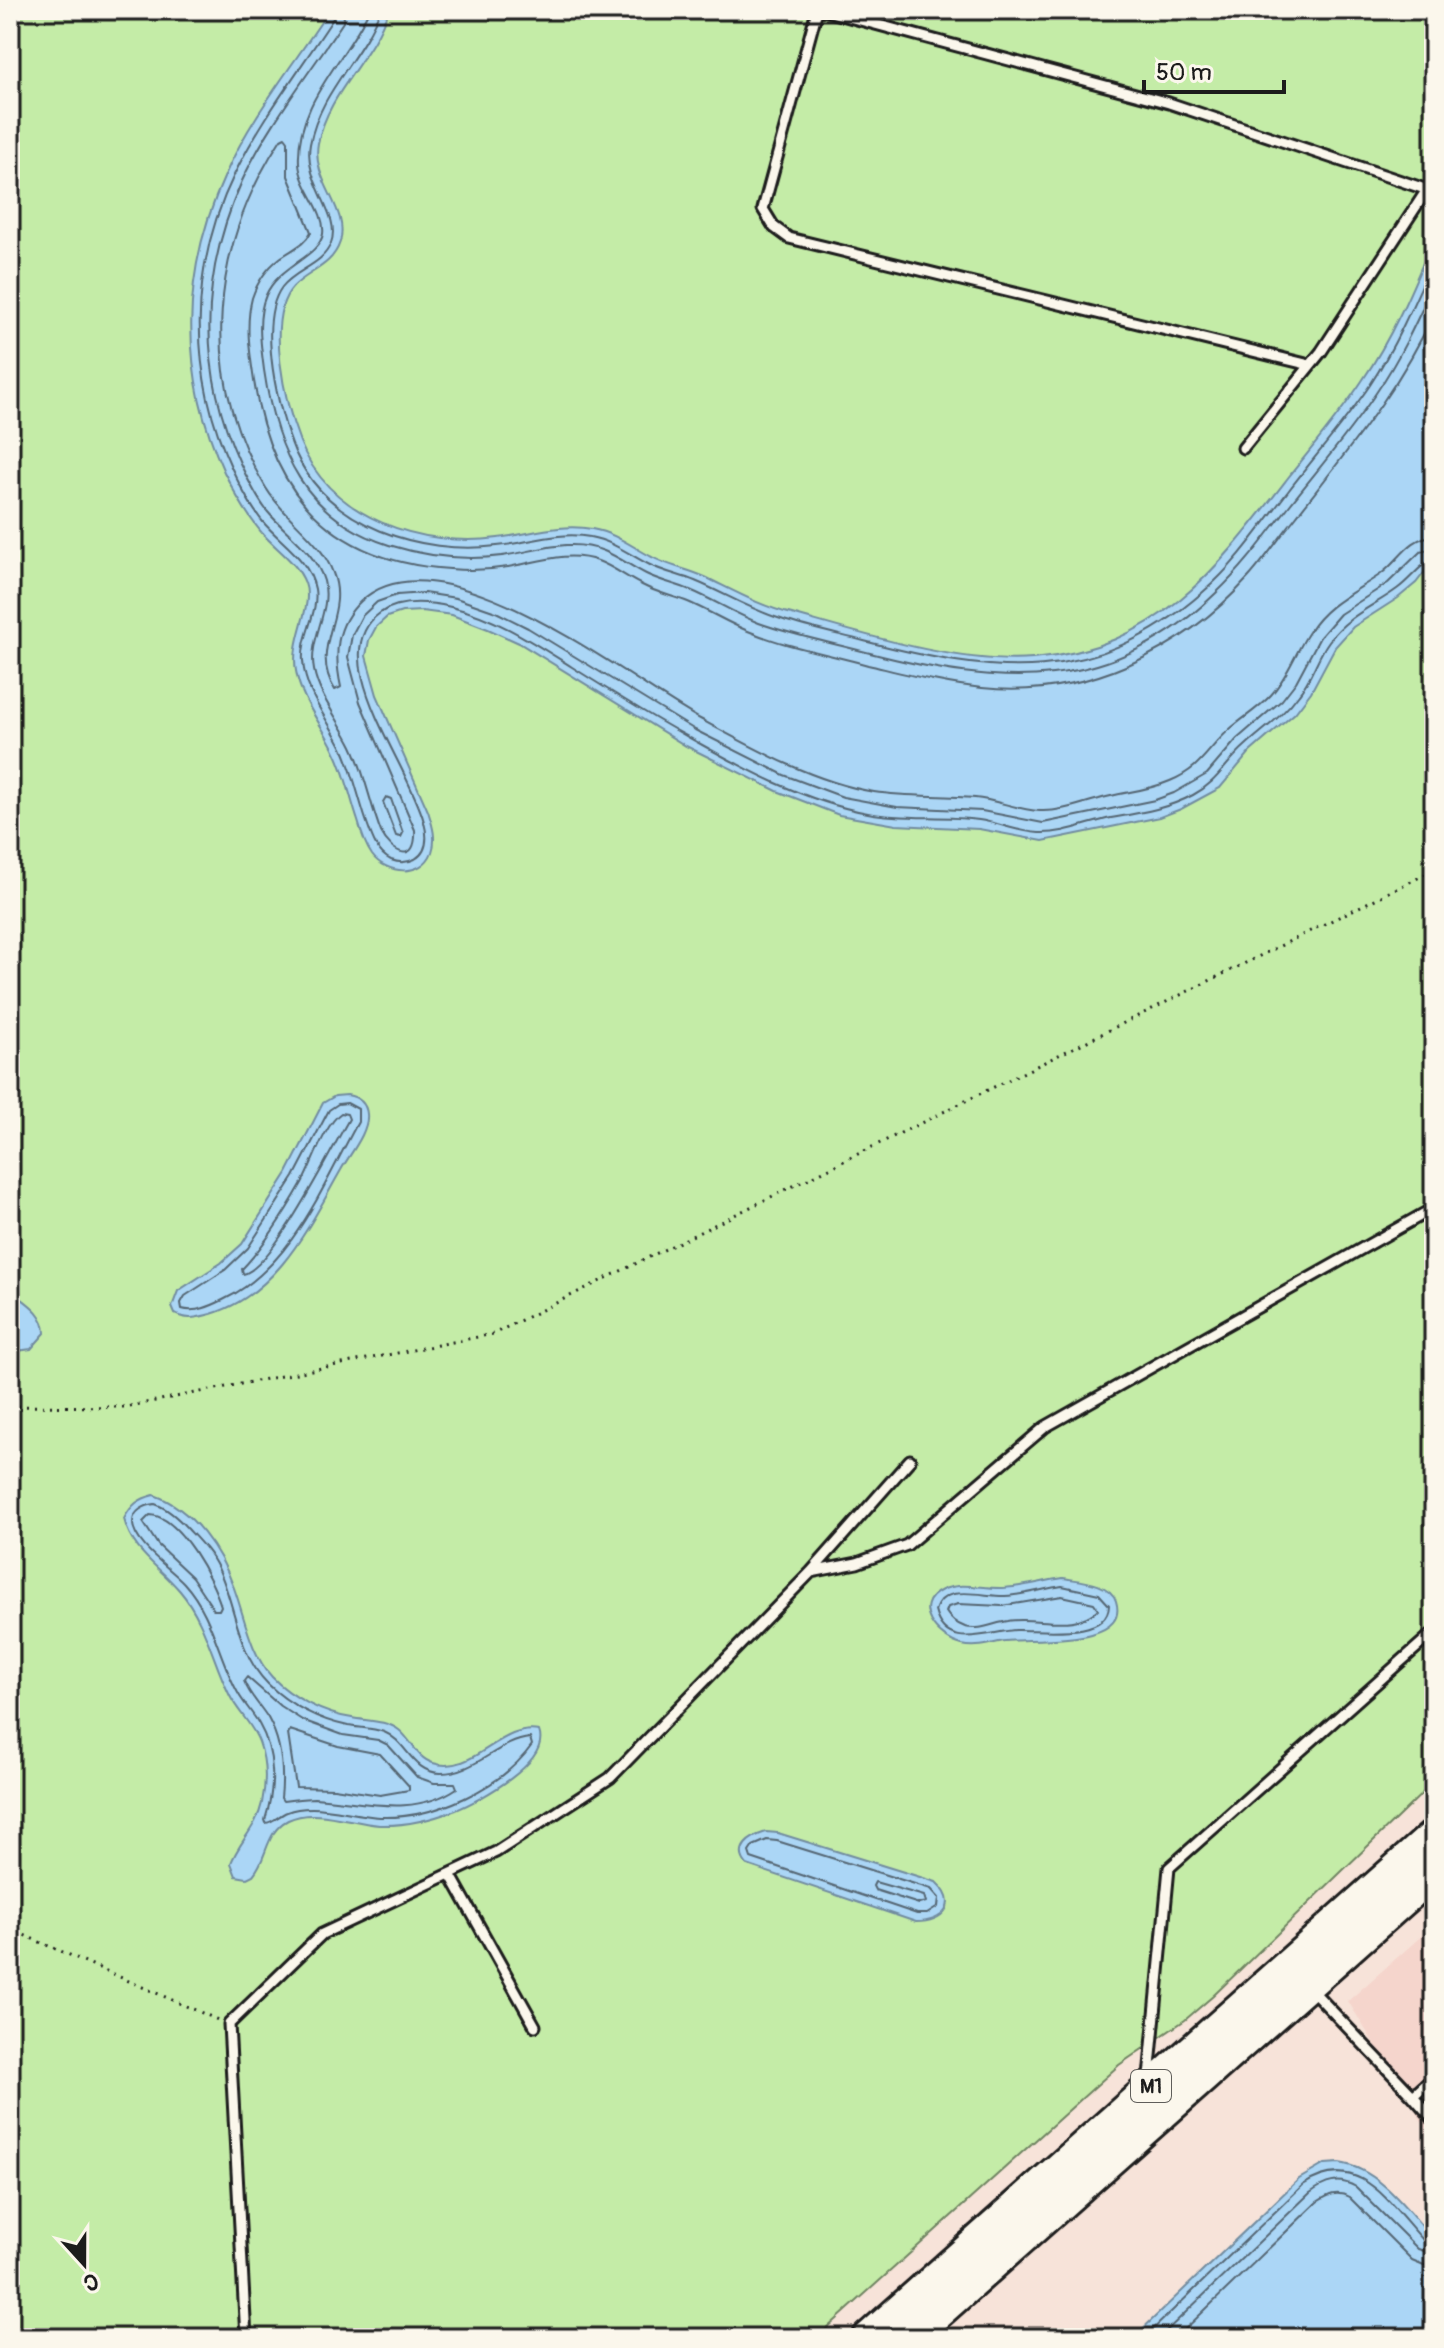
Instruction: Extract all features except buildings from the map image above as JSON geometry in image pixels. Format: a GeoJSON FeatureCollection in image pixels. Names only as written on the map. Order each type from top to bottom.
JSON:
{"type":"FeatureCollection","features":[{"type":"Feature","properties":{"kind":"highway","name":"М1"},"geometry":{"type":"LineString","coordinates":[[868,2338],[1434,1835]]}},
{"type":"Feature","properties":{"kind":"highway","name":"М1"},"geometry":{"type":"LineString","coordinates":[[910,2338],[1434,1873]]}},
{"type":"Feature","properties":{"kind":"lane"},"geometry":{"type":"LineString","coordinates":[[1310,365],[789,238],[774,227],[763,209],[820,10],[1169,103],[1428,190]]}},
{"type":"Feature","properties":{"kind":"lane"},"geometry":{"type":"LineString","coordinates":[[1243,448],[1310,365],[1434,179]]}},
{"type":"Feature","properties":{"kind":"lane"},"geometry":{"type":"LineString","coordinates":[[811,1572],[857,1563],[907,1545],[1045,1427],[1434,1208]]}},
{"type":"Feature","properties":{"kind":"lane"},"geometry":{"type":"LineString","coordinates":[[246,2338],[229,2024],[322,1934],[496,1852],[610,1778],[811,1572],[910,1460]]}},
{"type":"Feature","properties":{"kind":"lane"},"geometry":{"type":"LineString","coordinates":[[1148,2089],[1169,1868],[1434,1632]]}},
{"type":"Feature","properties":{"kind":"lane"},"geometry":{"type":"LineString","coordinates":[[450,1874],[535,2026]]}},
{"type":"Feature","properties":{"kind":"lane"},"geometry":{"type":"LineString","coordinates":[[1307,1985],[1434,2120]]}},
{"type":"Feature","properties":{"kind":"lane"},"geometry":{"type":"LineString","coordinates":[[1413,2096],[1434,2077]]}},
{"type":"Feature","properties":{"kind":"path"},"geometry":{"type":"LineString","coordinates":[[10,1406],[125,1407],[493,1334],[1434,870]]}},
{"type":"Feature","properties":{"kind":"path"},"geometry":{"type":"LineString","coordinates":[[10,1929],[229,2024]]}},
{"type":"Feature","properties":{"kind":"shaded area"},"geometry":{"type":"Polygon","coordinates":[[[1434,1925],[1434,2141],[1348,2001],[1434,1925]]]}},
{"type":"Feature","properties":{"kind":"green space"},"geometry":{"type":"Polygon","coordinates":[[[10,10],[1434,10],[1434,1782],[1213,1996],[1185,2020],[1119,2065],[816,2338],[10,2338],[10,10]]]}},
{"type":"Feature","properties":{"kind":"water"},"geometry":{"type":"Polygon","coordinates":[[[329,10],[388,10],[372,44],[331,107],[318,143],[320,170],[340,218],[340,242],[326,263],[299,281],[284,301],[280,319],[280,363],[294,426],[314,469],[333,491],[356,509],[382,523],[439,538],[469,540],[557,528],[592,529],[769,607],[880,639],[943,653],[1005,660],[1077,652],[1116,639],[1150,621],[1181,599],[1235,544],[1335,419],[1373,364],[1402,311],[1434,237],[1434,560],[1416,583],[1398,598],[1353,627],[1335,647],[1311,692],[1295,713],[1250,752],[1220,788],[1160,817],[1043,841],[979,829],[896,825],[839,815],[777,791],[686,746],[519,643],[452,615],[402,612],[387,617],[376,627],[366,656],[377,695],[428,811],[434,842],[432,852],[420,866],[404,870],[386,866],[367,847],[339,760],[307,703],[299,682],[295,659],[307,602],[305,583],[292,562],[251,519],[224,472],[209,435],[193,360],[191,322],[194,285],[200,247],[211,210],[236,152],[329,10]]]}},
{"type":"Feature","properties":{"kind":"water"},"geometry":{"type":"Polygon","coordinates":[[[347,1095],[365,1106],[365,1128],[289,1256],[255,1291],[235,1304],[197,1317],[175,1314],[172,1307],[178,1291],[221,1263],[242,1244],[287,1173],[323,1103],[335,1096],[347,1095]]]}},
{"type":"Feature","properties":{"kind":"water"},"geometry":{"type":"Polygon","coordinates":[[[10,1290],[42,1319],[45,1333],[31,1349],[10,1352],[10,1290]]]}},
{"type":"Feature","properties":{"kind":"water"},"geometry":{"type":"Polygon","coordinates":[[[154,1495],[181,1510],[213,1546],[228,1574],[258,1657],[272,1677],[289,1692],[330,1713],[394,1727],[422,1757],[433,1763],[447,1765],[461,1762],[512,1734],[525,1731],[539,1731],[540,1743],[534,1755],[496,1789],[456,1810],[428,1819],[389,1825],[321,1815],[288,1820],[275,1831],[253,1875],[247,1878],[236,1876],[231,1863],[256,1820],[262,1803],[265,1780],[263,1757],[256,1736],[230,1696],[189,1603],[140,1550],[128,1531],[124,1519],[129,1510],[139,1501],[154,1495]]]}},
{"type":"Feature","properties":{"kind":"water"},"geometry":{"type":"Polygon","coordinates":[[[1063,1578],[1101,1586],[1113,1595],[1116,1617],[1107,1627],[1072,1638],[967,1646],[944,1636],[927,1613],[932,1597],[950,1587],[1010,1587],[1063,1578]]]}},
{"type":"Feature","properties":{"kind":"water"},"geometry":{"type":"Polygon","coordinates":[[[766,1832],[778,1833],[936,1882],[947,1898],[946,1910],[934,1919],[916,1922],[747,1865],[742,1853],[745,1844],[766,1832]]]}},
{"type":"Feature","properties":{"kind":"water"},"geometry":{"type":"Polygon","coordinates":[[[1339,2163],[1367,2173],[1380,2182],[1434,2240],[1434,2338],[1133,2338],[1299,2179],[1325,2164],[1339,2163]]]}}]}
